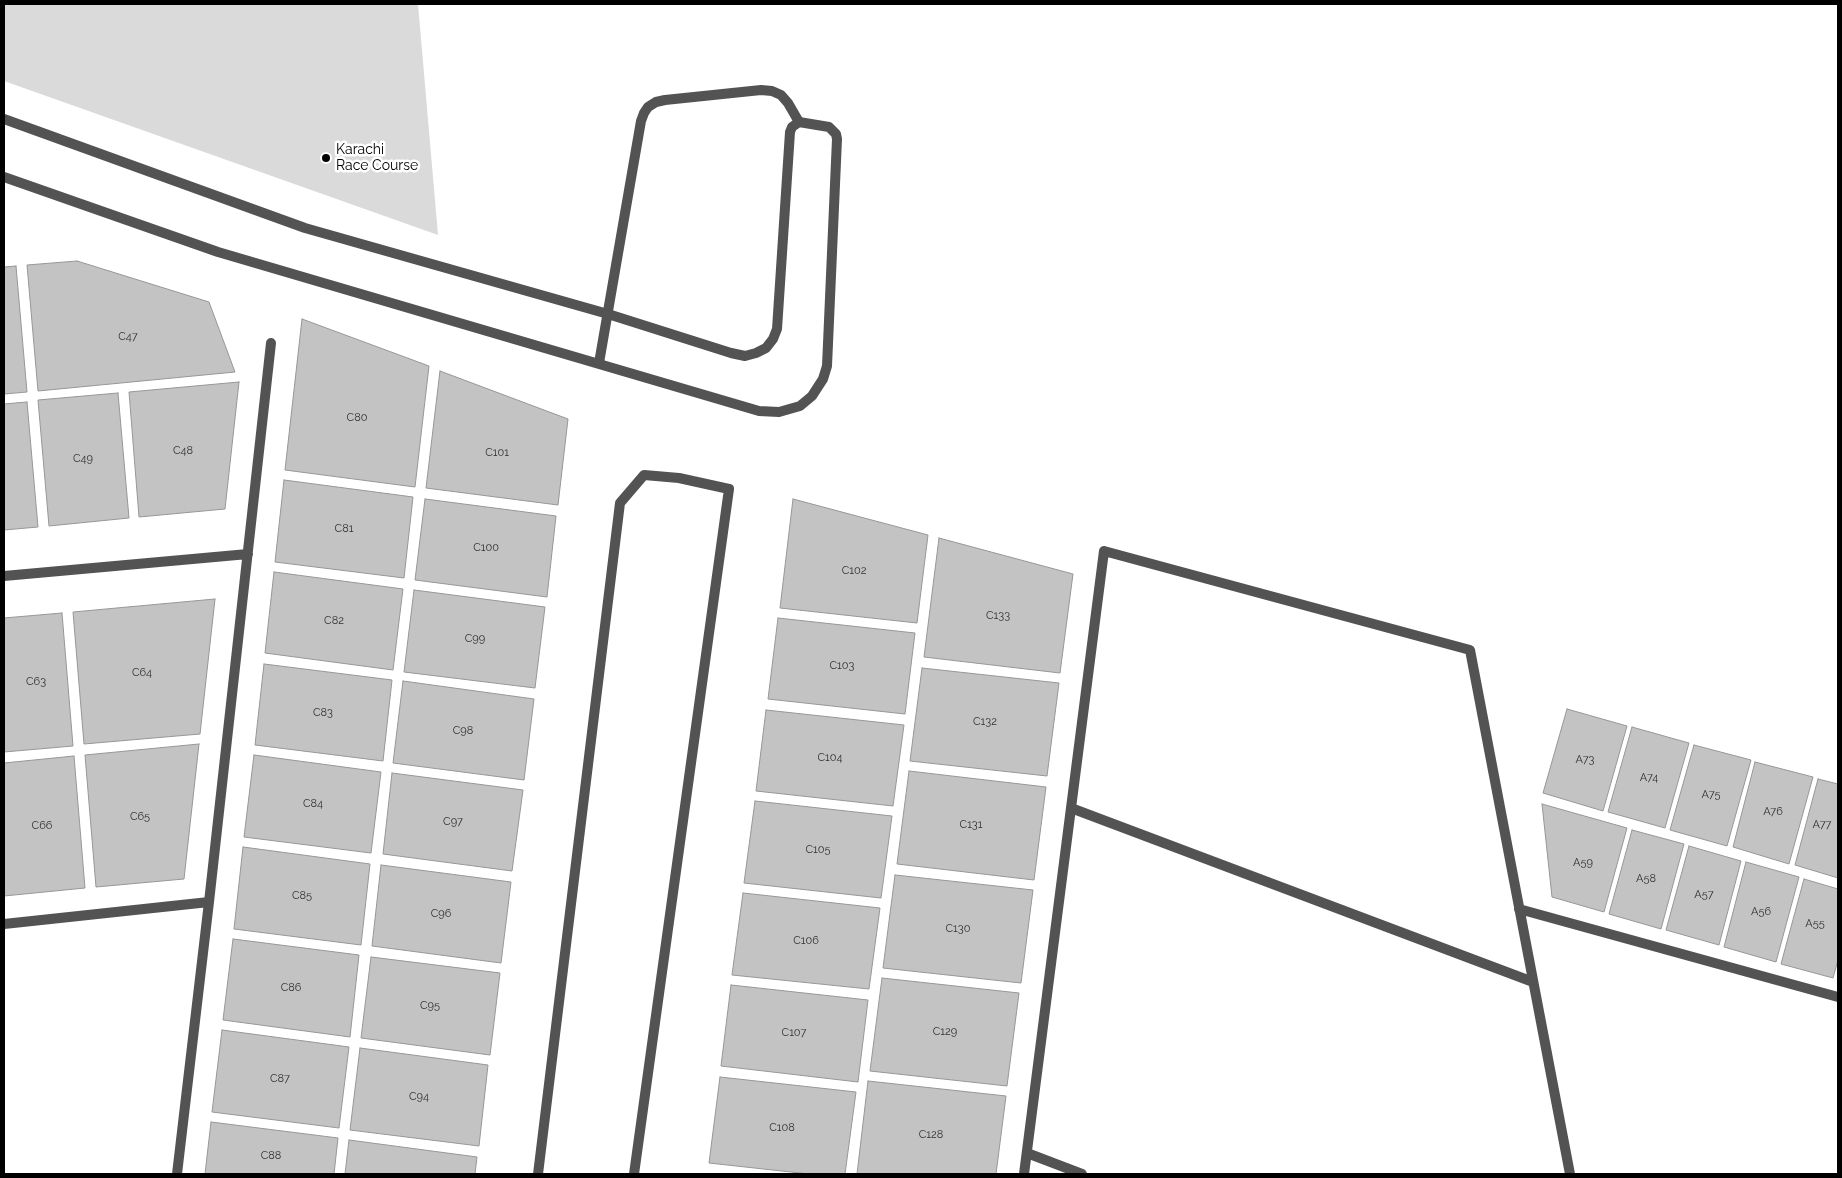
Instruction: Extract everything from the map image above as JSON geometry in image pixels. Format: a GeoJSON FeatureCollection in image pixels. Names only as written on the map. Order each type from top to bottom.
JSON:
{"type":"FeatureCollection","features":[{"type":"Feature","properties":{"kind":"street"},"geometry":{"type":"LineString","coordinates":[[599,363],[641,121],[648,107],[656,102],[665,100],[762,90],[772,91],[781,95],[788,102],[799,122]]}},
{"type":"Feature","properties":{"kind":"street"},"geometry":{"type":"LineString","coordinates":[[4,119],[304,228],[608,314],[745,356],[766,348],[773,339],[777,329],[790,132],[794,124],[799,122],[829,127],[836,134],[837,139],[827,366],[823,379],[812,396],[800,406],[779,412],[759,411],[218,252],[4,177]]}},
{"type":"Feature","properties":{"kind":"street"},"geometry":{"type":"LineString","coordinates":[[177,1174],[271,344]]}},
{"type":"Feature","properties":{"kind":"street"},"geometry":{"type":"LineString","coordinates":[[538,1174],[620,503],[644,475],[680,478],[729,489],[634,1174]]}},
{"type":"Feature","properties":{"kind":"street"},"geometry":{"type":"LineString","coordinates":[[1024,1174],[1104,550],[1470,650],[1570,1174]]}},
{"type":"Feature","properties":{"kind":"street"},"geometry":{"type":"LineString","coordinates":[[4,576],[248,554]]}},
{"type":"Feature","properties":{"kind":"street"},"geometry":{"type":"LineString","coordinates":[[1071,808],[1533,982]]}},
{"type":"Feature","properties":{"kind":"street"},"geometry":{"type":"LineString","coordinates":[[4,924],[209,902]]}},
{"type":"Feature","properties":{"kind":"street"},"geometry":{"type":"LineString","coordinates":[[1520,909],[1838,997]]}},
{"type":"Feature","properties":{"kind":"street"},"geometry":{"type":"LineString","coordinates":[[1027,1153],[1082,1174]]}},
{"type":"Feature","properties":{"kind":"shaded area","name":"Karachi Race Course"},"geometry":{"type":"Polygon","coordinates":[[[4,4],[418,4],[438,235],[4,81],[4,4]]]}},
{"type":"Feature","properties":{"kind":"building"},"geometry":{"type":"Polygon","coordinates":[[[77,261],[209,302],[235,372],[38,391],[27,265],[77,261]]]}},
{"type":"Feature","properties":{"kind":"building"},"geometry":{"type":"Polygon","coordinates":[[[16,266],[27,392],[4,394],[4,267],[16,266]]]}},
{"type":"Feature","properties":{"kind":"building"},"geometry":{"type":"Polygon","coordinates":[[[302,319],[429,366],[415,487],[285,470],[302,319]]]}},
{"type":"Feature","properties":{"kind":"building"},"geometry":{"type":"Polygon","coordinates":[[[440,371],[568,419],[558,505],[426,488],[440,371]]]}},
{"type":"Feature","properties":{"kind":"building"},"geometry":{"type":"Polygon","coordinates":[[[239,382],[225,509],[139,517],[129,392],[239,382]]]}},
{"type":"Feature","properties":{"kind":"building"},"geometry":{"type":"Polygon","coordinates":[[[118,393],[129,518],[49,526],[38,400],[118,393]]]}},
{"type":"Feature","properties":{"kind":"building"},"geometry":{"type":"Polygon","coordinates":[[[27,402],[38,527],[4,530],[4,404],[27,402]]]}},
{"type":"Feature","properties":{"kind":"building"},"geometry":{"type":"Polygon","coordinates":[[[284,480],[413,497],[404,578],[275,562],[284,480]]]}},
{"type":"Feature","properties":{"kind":"building"},"geometry":{"type":"Polygon","coordinates":[[[425,499],[556,516],[547,597],[415,580],[425,499]]]}},
{"type":"Feature","properties":{"kind":"building"},"geometry":{"type":"Polygon","coordinates":[[[793,499],[928,535],[917,623],[780,608],[793,499]]]}},
{"type":"Feature","properties":{"kind":"building"},"geometry":{"type":"Polygon","coordinates":[[[939,538],[1073,574],[1060,673],[924,657],[939,538]]]}},
{"type":"Feature","properties":{"kind":"building"},"geometry":{"type":"Polygon","coordinates":[[[274,572],[403,589],[393,670],[265,653],[274,572]]]}},
{"type":"Feature","properties":{"kind":"building"},"geometry":{"type":"Polygon","coordinates":[[[414,590],[545,607],[535,688],[404,672],[414,590]]]}},
{"type":"Feature","properties":{"kind":"building"},"geometry":{"type":"Polygon","coordinates":[[[215,599],[200,734],[84,744],[73,612],[215,599]]]}},
{"type":"Feature","properties":{"kind":"building"},"geometry":{"type":"Polygon","coordinates":[[[62,613],[73,746],[4,752],[4,618],[62,613]]]}},
{"type":"Feature","properties":{"kind":"building"},"geometry":{"type":"Polygon","coordinates":[[[778,618],[915,633],[905,714],[768,699],[778,618]]]}},
{"type":"Feature","properties":{"kind":"building"},"geometry":{"type":"Polygon","coordinates":[[[264,664],[392,680],[383,761],[255,745],[264,664]]]}},
{"type":"Feature","properties":{"kind":"building"},"geometry":{"type":"Polygon","coordinates":[[[922,668],[1059,683],[1047,776],[910,761],[922,668]]]}},
{"type":"Feature","properties":{"kind":"building"},"geometry":{"type":"Polygon","coordinates":[[[403,681],[534,699],[524,780],[393,763],[403,681]]]}},
{"type":"Feature","properties":{"kind":"building"},"geometry":{"type":"Polygon","coordinates":[[[1567,709],[1627,726],[1603,811],[1543,793],[1567,709]]]}},
{"type":"Feature","properties":{"kind":"building"},"geometry":{"type":"Polygon","coordinates":[[[766,710],[904,725],[893,806],[756,791],[766,710]]]}},
{"type":"Feature","properties":{"kind":"building"},"geometry":{"type":"Polygon","coordinates":[[[1632,727],[1689,743],[1665,828],[1608,812],[1632,727]]]}},
{"type":"Feature","properties":{"kind":"building"},"geometry":{"type":"Polygon","coordinates":[[[199,744],[184,879],[96,887],[85,755],[199,744]]]}},
{"type":"Feature","properties":{"kind":"building"},"geometry":{"type":"Polygon","coordinates":[[[1694,745],[1751,760],[1727,846],[1670,830],[1694,745]]]}},
{"type":"Feature","properties":{"kind":"building"},"geometry":{"type":"Polygon","coordinates":[[[254,755],[381,772],[371,853],[244,837],[254,755]]]}},
{"type":"Feature","properties":{"kind":"building"},"geometry":{"type":"Polygon","coordinates":[[[74,756],[85,888],[4,896],[4,763],[74,756]]]}},
{"type":"Feature","properties":{"kind":"building"},"geometry":{"type":"Polygon","coordinates":[[[1755,762],[1813,777],[1789,864],[1733,847],[1755,762]]]}},
{"type":"Feature","properties":{"kind":"building"},"geometry":{"type":"Polygon","coordinates":[[[909,771],[1046,787],[1034,880],[897,864],[909,771]]]}},
{"type":"Feature","properties":{"kind":"building"},"geometry":{"type":"Polygon","coordinates":[[[392,773],[523,790],[512,871],[383,854],[392,773]]]}},
{"type":"Feature","properties":{"kind":"building"},"geometry":{"type":"Polygon","coordinates":[[[1818,779],[1838,784],[1838,878],[1795,865],[1818,779]]]}},
{"type":"Feature","properties":{"kind":"building"},"geometry":{"type":"Polygon","coordinates":[[[755,801],[892,816],[881,898],[744,883],[755,801]]]}},
{"type":"Feature","properties":{"kind":"building"},"geometry":{"type":"Polygon","coordinates":[[[1542,804],[1627,828],[1604,912],[1552,897],[1542,804]]]}},
{"type":"Feature","properties":{"kind":"building"},"geometry":{"type":"Polygon","coordinates":[[[1632,830],[1684,844],[1661,929],[1609,914],[1632,830]]]}},
{"type":"Feature","properties":{"kind":"building"},"geometry":{"type":"Polygon","coordinates":[[[1689,846],[1741,861],[1719,945],[1666,930],[1689,846]]]}},
{"type":"Feature","properties":{"kind":"building"},"geometry":{"type":"Polygon","coordinates":[[[243,847],[370,864],[361,945],[234,929],[243,847]]]}},
{"type":"Feature","properties":{"kind":"building"},"geometry":{"type":"Polygon","coordinates":[[[1746,862],[1799,877],[1776,962],[1724,947],[1746,862]]]}},
{"type":"Feature","properties":{"kind":"building"},"geometry":{"type":"Polygon","coordinates":[[[381,865],[511,882],[501,963],[372,946],[381,865]]]}},
{"type":"Feature","properties":{"kind":"building"},"geometry":{"type":"Polygon","coordinates":[[[895,875],[1033,890],[1021,983],[883,968],[895,875]]]}},
{"type":"Feature","properties":{"kind":"building"},"geometry":{"type":"Polygon","coordinates":[[[1804,879],[1838,889],[1838,960],[1833,978],[1781,964],[1804,879]]]}},
{"type":"Feature","properties":{"kind":"building"},"geometry":{"type":"Polygon","coordinates":[[[743,893],[880,908],[869,989],[732,975],[743,893]]]}},
{"type":"Feature","properties":{"kind":"building"},"geometry":{"type":"Polygon","coordinates":[[[233,939],[359,955],[350,1037],[223,1020],[233,939]]]}},
{"type":"Feature","properties":{"kind":"building"},"geometry":{"type":"Polygon","coordinates":[[[371,957],[500,973],[490,1055],[361,1038],[371,957]]]}},
{"type":"Feature","properties":{"kind":"building"},"geometry":{"type":"Polygon","coordinates":[[[882,978],[1019,993],[1007,1086],[870,1071],[882,978]]]}},
{"type":"Feature","properties":{"kind":"building"},"geometry":{"type":"Polygon","coordinates":[[[731,985],[868,1000],[858,1082],[721,1066],[731,985]]]}},
{"type":"Feature","properties":{"kind":"building"},"geometry":{"type":"Polygon","coordinates":[[[222,1030],[349,1047],[339,1128],[212,1112],[222,1030]]]}},
{"type":"Feature","properties":{"kind":"building"},"geometry":{"type":"Polygon","coordinates":[[[360,1048],[488,1065],[479,1146],[350,1130],[360,1048]]]}},
{"type":"Feature","properties":{"kind":"building"},"geometry":{"type":"Polygon","coordinates":[[[720,1077],[856,1092],[845,1174],[809,1174],[709,1163],[720,1077]]]}},
{"type":"Feature","properties":{"kind":"building"},"geometry":{"type":"Polygon","coordinates":[[[868,1081],[1006,1096],[996,1174],[857,1174],[868,1081]]]}},
{"type":"Feature","properties":{"kind":"building"},"geometry":{"type":"Polygon","coordinates":[[[211,1122],[338,1138],[334,1174],[205,1174],[211,1122]]]}},
{"type":"Feature","properties":{"kind":"building"},"geometry":{"type":"Polygon","coordinates":[[[349,1140],[477,1157],[475,1174],[345,1174],[349,1140]]]}},
{"type":"Feature","properties":{"kind":"place","name":"Karachi Race Course"},"geometry":{"type":"Point","coordinates":[326,158]}}]}
